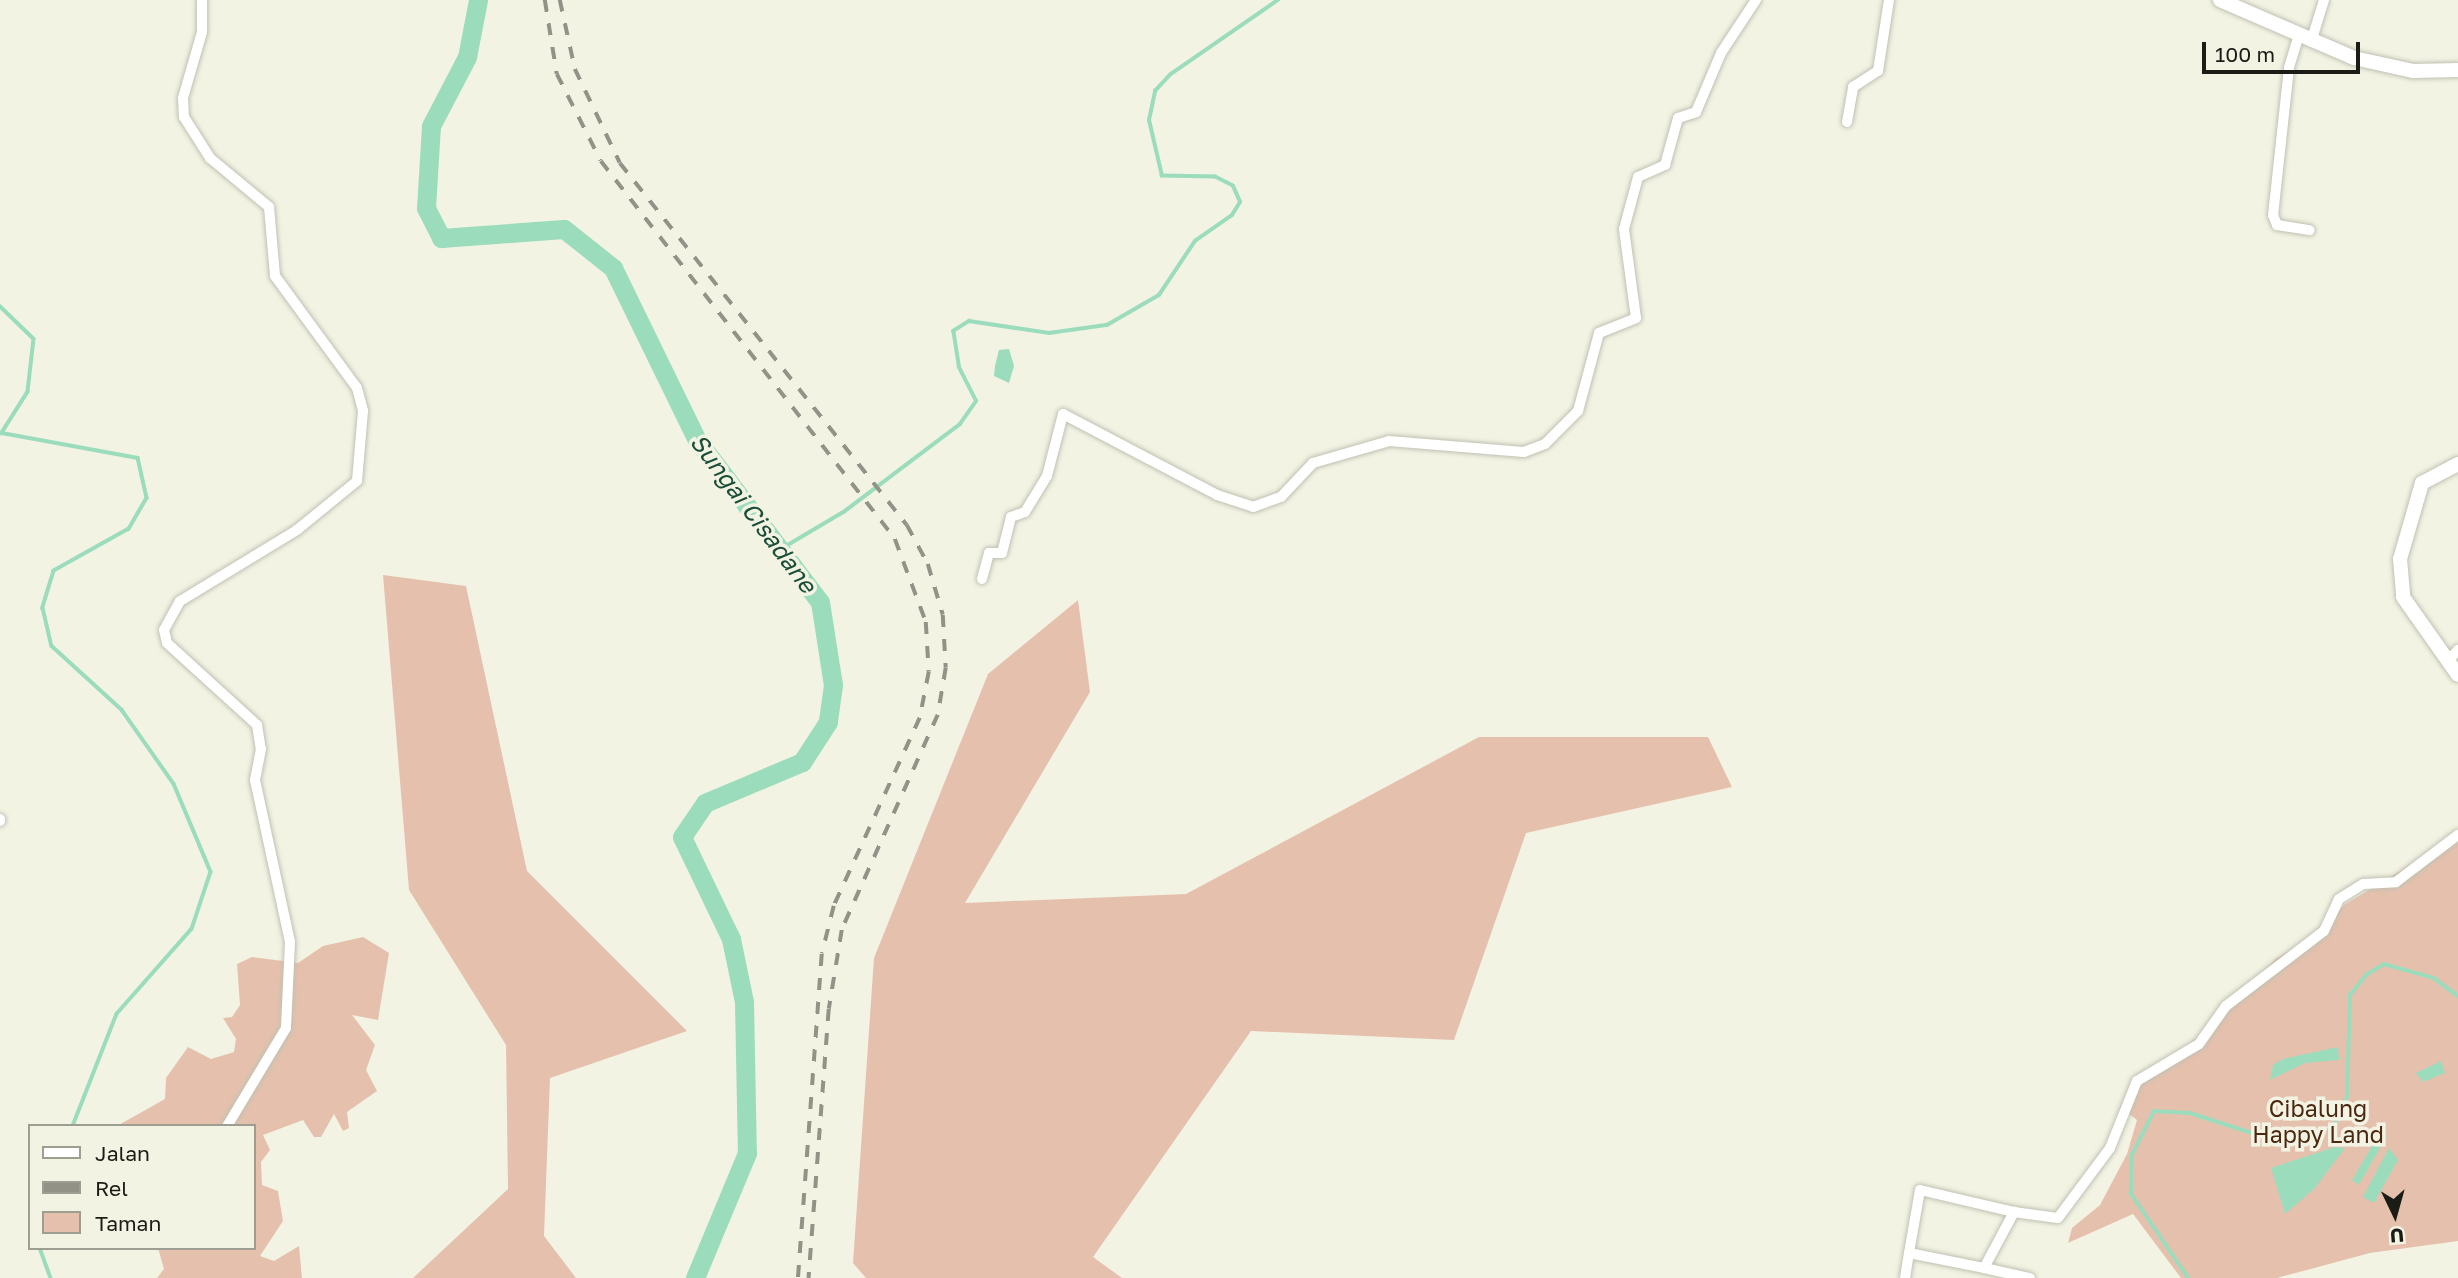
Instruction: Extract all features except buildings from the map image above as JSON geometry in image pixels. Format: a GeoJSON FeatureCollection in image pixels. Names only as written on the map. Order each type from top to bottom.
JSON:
{"type":"FeatureCollection","features":[{"type":"Feature","properties":{"kind":"street"},"geometry":{"type":"LineString","coordinates":[[202,0],[202,32],[183,98],[184,117],[210,158],[269,207],[275,276],[357,388],[363,411],[357,481],[297,530],[180,600],[164,630],[167,642],[257,725],[261,749],[255,780],[290,942],[286,1028],[228,1124]]}},
{"type":"Feature","properties":{"kind":"street"},"geometry":{"type":"LineString","coordinates":[[982,579],[989,553],[1002,553],[1011,517],[1025,512],[1047,476],[1063,414],[1217,495],[1253,507],[1282,497],[1313,463],[1389,441],[1524,452],[1545,444],[1578,411],[1599,333],[1636,318],[1624,224],[1638,177],[1663,168],[1677,120],[1696,112],[1721,53],[1756,0]]}},
{"type":"Feature","properties":{"kind":"street"},"geometry":{"type":"LineString","coordinates":[[1847,122],[1853,87],[1878,71],[1889,0]]}},
{"type":"Feature","properties":{"kind":"street"},"geometry":{"type":"LineString","coordinates":[[2220,0],[2304,40],[2392,67],[2458,70]]}},
{"type":"Feature","properties":{"kind":"street"},"geometry":{"type":"LineString","coordinates":[[2310,230],[2277,225],[2273,215],[2289,68],[2323,0]]}},
{"type":"Feature","properties":{"kind":"street"},"geometry":{"type":"LineString","coordinates":[[2458,464],[2422,483],[2400,548],[2403,597],[2453,655],[2458,675]]}},
{"type":"Feature","properties":{"kind":"street"},"geometry":{"type":"LineString","coordinates":[[1905,1278],[1913,1201],[1920,1190],[2014,1212],[2058,1218],[2110,1148],[2137,1081],[2199,1044],[2226,1006],[2324,931],[2339,899],[2367,883],[2396,882],[2458,835]]}},
{"type":"Feature","properties":{"kind":"street"},"geometry":{"type":"LineString","coordinates":[[1984,1268],[2014,1212]]}},
{"type":"Feature","properties":{"kind":"street"},"geometry":{"type":"LineString","coordinates":[[1909,1253],[2030,1278]]}},
{"type":"Feature","properties":{"kind":"green space"},"geometry":{"type":"Polygon","coordinates":[[[383,575],[466,586],[527,871],[687,1031],[550,1078],[544,1236],[576,1278],[413,1278],[508,1189],[506,1045],[409,890],[383,575]]]}},
{"type":"Feature","properties":{"kind":"green space"},"geometry":{"type":"Polygon","coordinates":[[[1078,600],[1090,692],[965,903],[1186,894],[1479,737],[1708,737],[1732,787],[1526,833],[1454,1040],[1251,1031],[1093,1257],[1122,1278],[866,1278],[853,1263],[874,958],[988,674],[1078,600]]]}},
{"type":"Feature","properties":{"kind":"green space","name":"Cibalung Happy Land"},"geometry":{"type":"Polygon","coordinates":[[[2458,836],[2458,1241],[2370,1253],[2277,1278],[2181,1278],[2133,1214],[2068,1243],[2072,1228],[2100,1205],[2127,1154],[2137,1120],[2120,1107],[2140,1074],[2177,1054],[2240,1001],[2275,959],[2312,938],[2344,905],[2458,836]]]}},
{"type":"Feature","properties":{"kind":"green space"},"geometry":{"type":"Polygon","coordinates":[[[363,937],[389,953],[378,1020],[352,1015],[375,1045],[366,1070],[377,1091],[347,1112],[349,1128],[343,1131],[334,1114],[321,1137],[314,1137],[303,1120],[263,1135],[270,1150],[261,1162],[262,1185],[278,1191],[283,1221],[260,1256],[274,1261],[299,1246],[302,1278],[157,1278],[164,1269],[159,1250],[256,1250],[256,1124],[121,1124],[165,1099],[166,1078],[188,1047],[211,1059],[234,1052],[236,1039],[223,1018],[232,1017],[240,1005],[237,964],[252,957],[298,963],[323,946],[363,937]]]}},
{"type":"Feature","properties":{"kind":"shaded area"},"geometry":{"type":"Polygon","coordinates":[[[1009,349],[1014,366],[1009,383],[994,376],[999,350],[1009,349]]]}},
{"type":"Feature","properties":{"kind":"shaded area"},"geometry":{"type":"Polygon","coordinates":[[[2338,1047],[2339,1060],[2305,1063],[2270,1080],[2273,1065],[2283,1059],[2338,1047]]]}},
{"type":"Feature","properties":{"kind":"shaded area"},"geometry":{"type":"Polygon","coordinates":[[[2441,1061],[2445,1073],[2423,1082],[2416,1073],[2441,1061]]]}},
{"type":"Feature","properties":{"kind":"shaded area"},"geometry":{"type":"Polygon","coordinates":[[[2380,1132],[2387,1136],[2359,1184],[2352,1180],[2380,1132]]]}},
{"type":"Feature","properties":{"kind":"shaded area"},"geometry":{"type":"Polygon","coordinates":[[[2335,1147],[2345,1148],[2315,1188],[2285,1214],[2271,1168],[2335,1147]]]}},
{"type":"Feature","properties":{"kind":"shaded area"},"geometry":{"type":"Polygon","coordinates":[[[2389,1148],[2398,1160],[2374,1203],[2363,1197],[2389,1148]]]}},
{"type":"Feature","properties":{"kind":"waterway","name":"Sungai Cisadane"},"geometry":{"type":"LineString","coordinates":[[478,0],[467,57],[431,126],[426,208],[441,238],[564,229],[613,268],[697,440],[820,602],[833,685],[828,722],[802,762],[705,803],[682,837],[731,939],[744,1002],[747,1153],[695,1278]]}},
{"type":"Feature","properties":{"kind":"waterway"},"geometry":{"type":"LineString","coordinates":[[781,549],[845,511],[960,424],[976,401],[959,367],[953,331],[969,321],[1049,333],[1107,325],[1159,295],[1195,241],[1232,215],[1240,202],[1233,186],[1215,177],[1162,176],[1149,120],[1155,91],[1171,74],[1278,0]]}},
{"type":"Feature","properties":{"kind":"waterway"},"geometry":{"type":"LineString","coordinates":[[0,306],[34,339],[28,392],[2,433],[138,458],[147,498],[129,529],[54,571],[43,608],[52,646],[122,710],[174,784],[211,872],[192,929],[117,1014],[74,1124]]}},
{"type":"Feature","properties":{"kind":"waterway"},"geometry":{"type":"LineString","coordinates":[[2188,1278],[2131,1194],[2132,1155],[2154,1111],[2190,1113],[2261,1136],[2298,1137],[2333,1127],[2347,1097],[2350,995],[2366,975],[2384,964],[2434,978],[2458,996]]}},
{"type":"Feature","properties":{"kind":"waterway"},"geometry":{"type":"LineString","coordinates":[[41,1250],[51,1278]]}},
{"type":"Feature","properties":{"kind":"railway"},"geometry":{"type":"LineString","coordinates":[[545,0],[557,74],[601,161],[895,539],[926,622],[929,672],[920,718],[834,906],[822,954],[798,1278]]}},
{"type":"Feature","properties":{"kind":"railway"},"geometry":{"type":"LineString","coordinates":[[560,0],[575,69],[620,163],[907,525],[928,564],[943,615],[946,668],[938,715],[842,930],[829,1009],[809,1278]]}}]}
